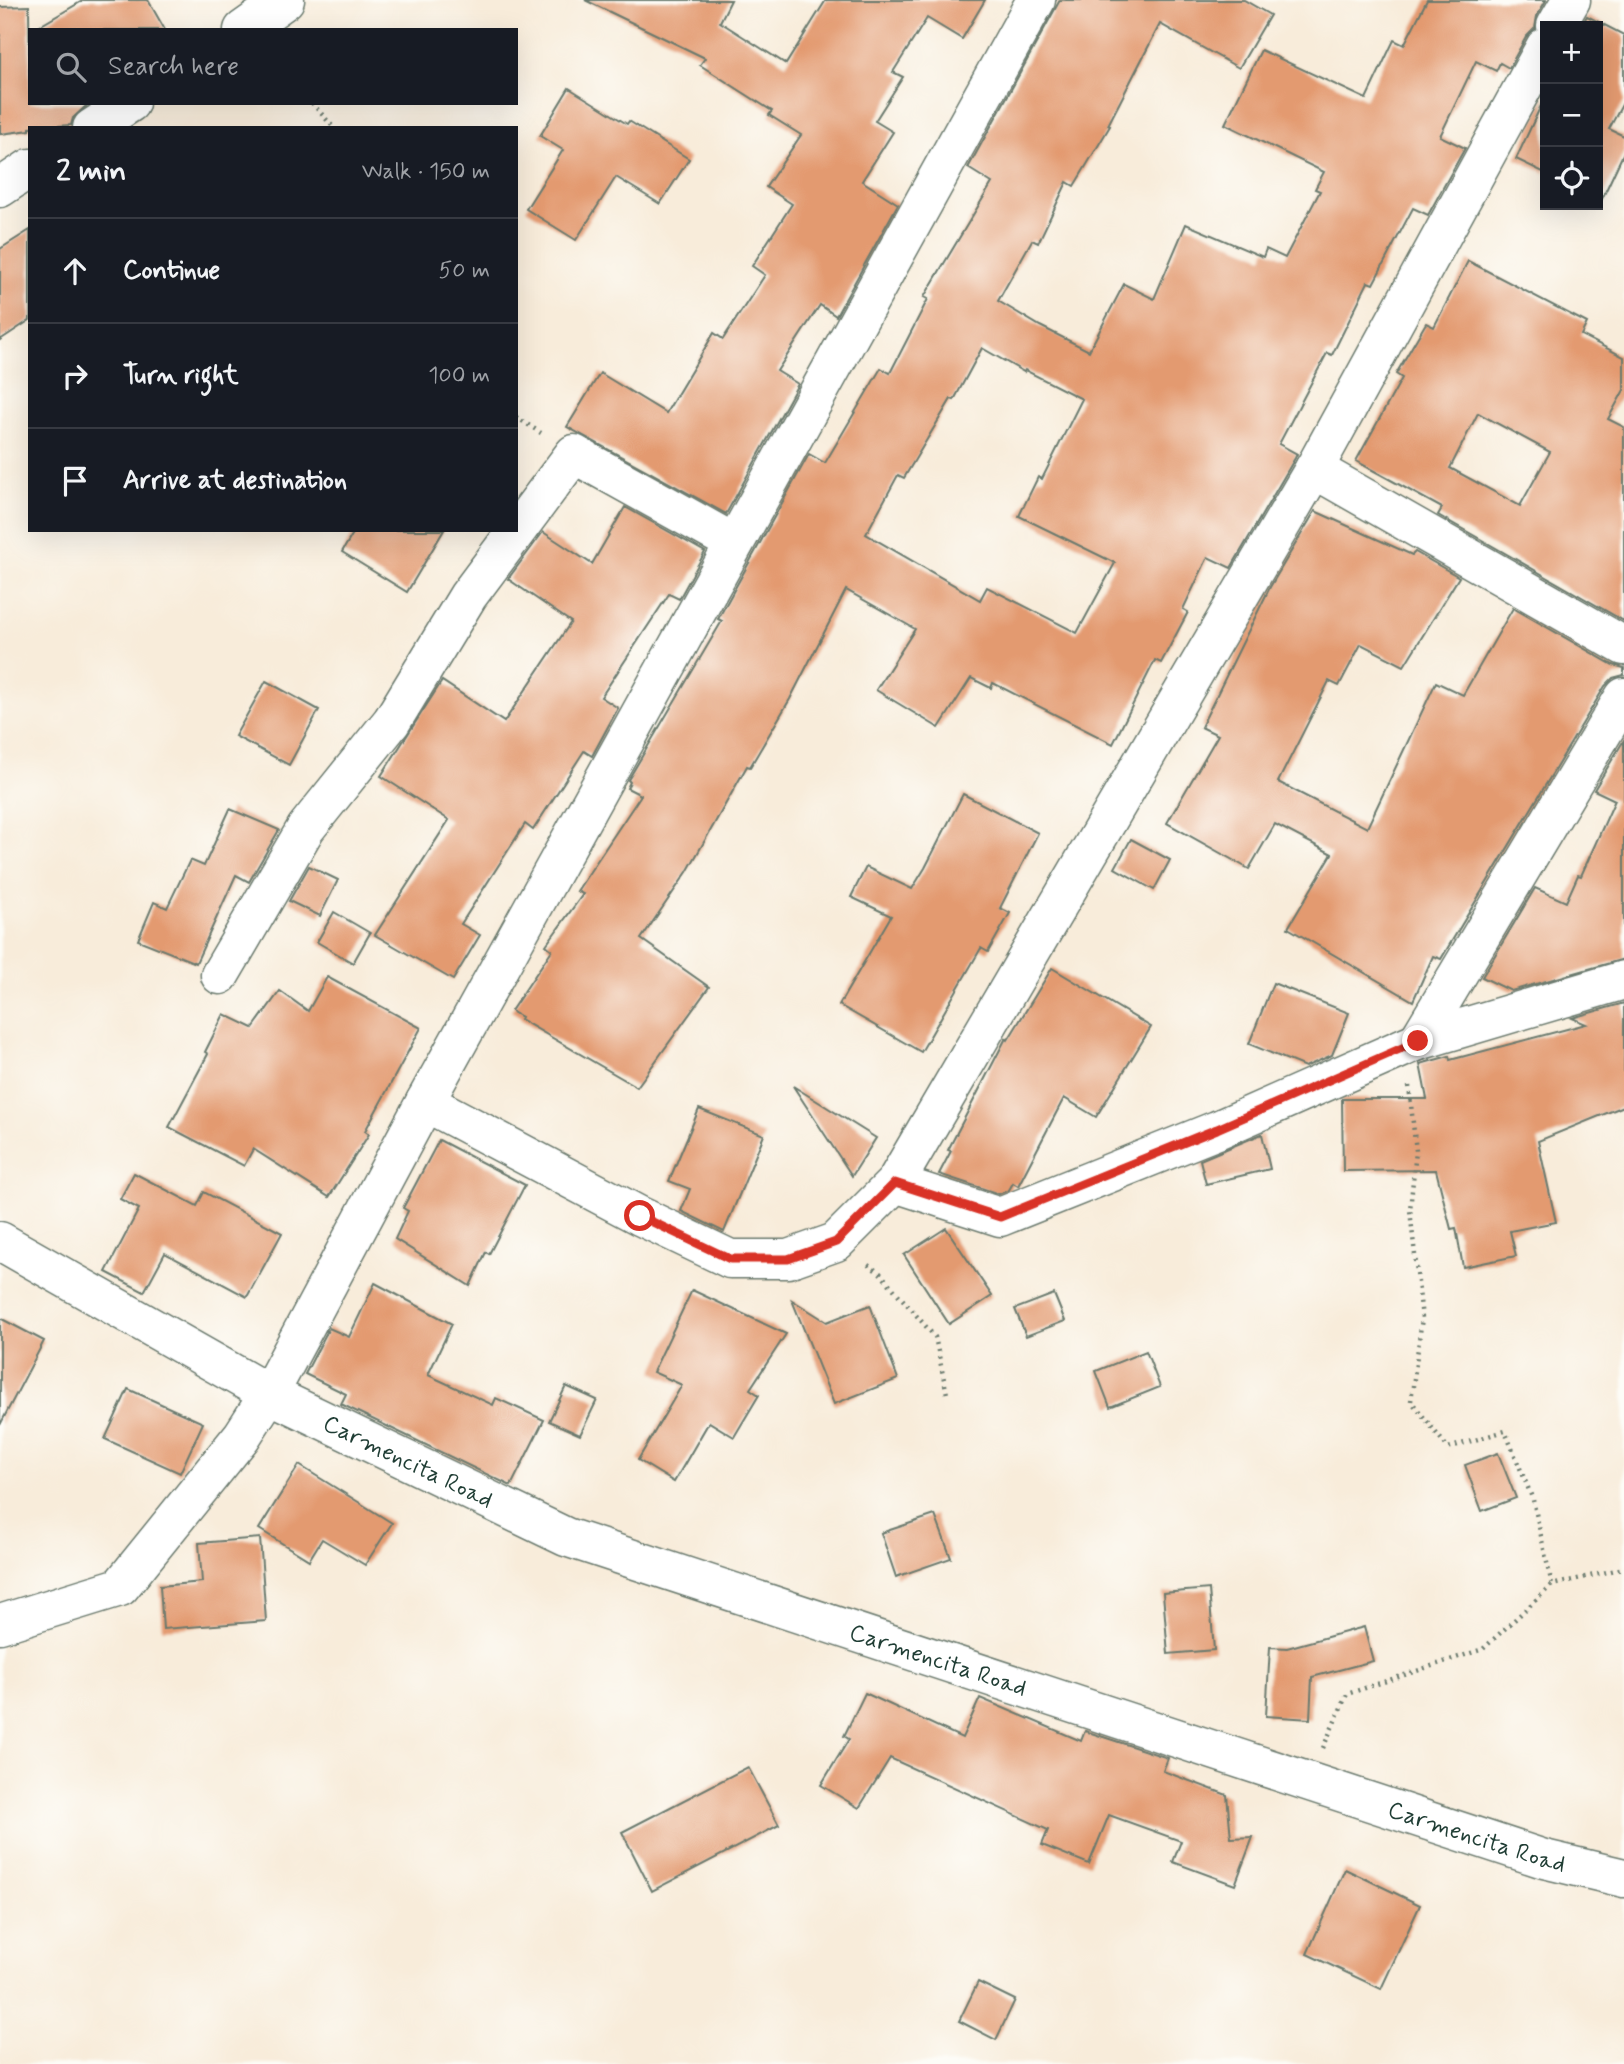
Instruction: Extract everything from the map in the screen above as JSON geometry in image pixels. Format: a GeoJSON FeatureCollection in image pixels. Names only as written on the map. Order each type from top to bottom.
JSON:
{"type":"FeatureCollection","features":[{"type":"Feature","properties":{"kind":"street"},"geometry":{"type":"LineString","coordinates":[[242,0],[242,28]]}},
{"type":"Feature","properties":{"kind":"street"},"geometry":{"type":"LineString","coordinates":[[245,28],[285,0]]}},
{"type":"Feature","properties":{"kind":"street"},"geometry":{"type":"LineString","coordinates":[[0,1624],[120,1587],[242,1436],[269,1394],[425,1102],[1036,0]]}},
{"type":"Feature","properties":{"kind":"street"},"geometry":{"type":"LineString","coordinates":[[1559,21],[1571,0]]}},
{"type":"Feature","properties":{"kind":"street"},"geometry":{"type":"LineString","coordinates":[[425,1102],[640,1216],[730,1259],[788,1259],[836,1242],[895,1183],[1314,469],[1540,56]]}},
{"type":"Feature","properties":{"kind":"street"},"geometry":{"type":"LineString","coordinates":[[95,126],[127,105]]}},
{"type":"Feature","properties":{"kind":"street"},"geometry":{"type":"LineString","coordinates":[[0,187],[28,169]]}},
{"type":"Feature","properties":{"kind":"street"},"geometry":{"type":"LineString","coordinates":[[518,529],[574,454],[734,543]]}},
{"type":"Feature","properties":{"kind":"street"},"geometry":{"type":"LineString","coordinates":[[1314,469],[1624,646]]}},
{"type":"Feature","properties":{"kind":"street"},"geometry":{"type":"LineString","coordinates":[[220,975],[306,828],[392,721],[468,596],[516,532]]}},
{"type":"Feature","properties":{"kind":"street"},"geometry":{"type":"LineString","coordinates":[[1418,1041],[1624,697]]}},
{"type":"Feature","properties":{"kind":"street"},"geometry":{"type":"LineString","coordinates":[[895,1183],[1000,1217],[1217,1129],[1418,1041],[1624,980]]}},
{"type":"Feature","properties":{"kind":"street","name":"Carmencita Road"},"geometry":{"type":"LineString","coordinates":[[0,1241],[269,1394],[566,1537],[1544,1858],[1624,1878]]}},
{"type":"Feature","properties":{"kind":"path"},"geometry":{"type":"LineString","coordinates":[[314,105],[332,126]]}},
{"type":"Feature","properties":{"kind":"path"},"geometry":{"type":"LineString","coordinates":[[1418,1041],[1408,1081],[1416,1151],[1410,1210],[1422,1318],[1411,1401],[1448,1448],[1505,1431],[1533,1500],[1552,1586]]}},
{"type":"Feature","properties":{"kind":"path"},"geometry":{"type":"LineString","coordinates":[[836,1242],[880,1273],[935,1338],[947,1394]]}},
{"type":"Feature","properties":{"kind":"path"},"geometry":{"type":"LineString","coordinates":[[1308,1781],[1347,1695],[1483,1649],[1552,1586],[1624,1568]]}},
{"type":"Feature","properties":{"kind":"building"},"geometry":{"type":"Polygon","coordinates":[[[84,0],[148,0],[164,28],[36,28],[84,0]]]}},
{"type":"Feature","properties":{"kind":"building"},"geometry":{"type":"Polygon","coordinates":[[[585,0],[731,0],[720,22],[786,64],[826,0],[985,0],[962,39],[927,18],[893,72],[903,77],[875,121],[893,132],[862,181],[898,204],[836,316],[820,305],[777,371],[798,384],[726,514],[567,427],[600,373],[666,413],[714,333],[723,339],[765,275],[752,266],[792,204],[766,187],[801,135],[769,115],[772,111],[700,65],[705,58],[585,0]]]}},
{"type":"Feature","properties":{"kind":"building"},"geometry":{"type":"Polygon","coordinates":[[[1060,0],[1244,0],[1270,15],[1239,68],[1160,24],[1108,125],[1110,126],[1074,186],[1067,182],[1038,243],[1032,240],[998,301],[1089,351],[1124,284],[1154,299],[1186,224],[1263,257],[1266,249],[1285,258],[1320,191],[1315,189],[1324,172],[1225,124],[1261,50],[1366,99],[1394,40],[1404,45],[1427,0],[1546,0],[1537,16],[1535,28],[1526,37],[1509,68],[1500,63],[1496,71],[1476,61],[1440,136],[1465,148],[1428,215],[1413,208],[1373,284],[1368,282],[1332,355],[1327,353],[1279,444],[1297,454],[1295,458],[1231,568],[1208,557],[1183,609],[1188,612],[1161,663],[1155,660],[1113,744],[993,683],[991,688],[971,678],[939,728],[876,690],[915,629],[846,590],[790,699],[750,767],[747,766],[687,872],[641,939],[709,987],[637,1087],[520,1019],[521,1017],[511,1011],[552,950],[546,945],[583,894],[577,891],[641,795],[627,788],[630,782],[628,780],[722,621],[718,619],[809,454],[825,463],[881,368],[890,373],[928,299],[924,297],[992,183],[968,168],[1060,0]],[[982,348],[954,400],[951,399],[904,478],[898,475],[866,534],[980,600],[987,587],[1077,633],[1115,563],[1019,516],[1038,477],[1042,479],[1082,399],[1025,370],[1024,372],[982,348]]]}},
{"type":"Feature","properties":{"kind":"building"},"geometry":{"type":"Polygon","coordinates":[[[29,6],[28,105],[87,105],[73,118],[71,125],[28,126],[28,130],[0,134],[0,7],[29,6]]]}},
{"type":"Feature","properties":{"kind":"building"},"geometry":{"type":"Polygon","coordinates":[[[1587,16],[1597,21],[1584,21],[1587,16]]]}},
{"type":"Feature","properties":{"kind":"building"},"geometry":{"type":"Polygon","coordinates":[[[1603,24],[1624,35],[1624,101],[1609,129],[1624,136],[1624,152],[1603,197],[1603,24]]]}},
{"type":"Feature","properties":{"kind":"building"},"geometry":{"type":"Polygon","coordinates":[[[569,88],[627,124],[629,121],[689,159],[660,204],[616,177],[576,240],[526,209],[563,150],[540,136],[569,88]]]}},
{"type":"Feature","properties":{"kind":"building"},"geometry":{"type":"Polygon","coordinates":[[[1540,108],[1540,171],[1516,159],[1540,108]]]}},
{"type":"Feature","properties":{"kind":"building"},"geometry":{"type":"Polygon","coordinates":[[[28,231],[28,321],[0,340],[0,249],[28,231]]]}},
{"type":"Feature","properties":{"kind":"building"},"geometry":{"type":"Polygon","coordinates":[[[1468,261],[1587,323],[1581,335],[1624,357],[1624,390],[1608,419],[1624,427],[1624,621],[1438,515],[1442,508],[1356,461],[1402,378],[1396,374],[1426,323],[1434,327],[1468,261]],[[1478,413],[1450,468],[1520,506],[1550,452],[1478,413]]]}},
{"type":"Feature","properties":{"kind":"building"},"geometry":{"type":"Polygon","coordinates":[[[625,507],[705,552],[679,599],[669,594],[601,697],[618,708],[592,756],[584,751],[533,830],[525,824],[461,924],[480,935],[453,980],[375,935],[449,820],[381,776],[442,681],[504,722],[571,622],[508,579],[543,532],[592,564],[625,507]]]}},
{"type":"Feature","properties":{"kind":"building"},"geometry":{"type":"Polygon","coordinates":[[[1315,511],[1412,555],[1415,552],[1459,577],[1404,666],[1361,644],[1339,686],[1329,681],[1278,782],[1367,828],[1436,682],[1463,695],[1513,608],[1613,665],[1624,668],[1624,675],[1613,678],[1605,686],[1441,959],[1433,956],[1413,1001],[1288,928],[1332,854],[1275,824],[1249,869],[1167,823],[1218,735],[1201,727],[1270,587],[1315,511]]]}},
{"type":"Feature","properties":{"kind":"building"},"geometry":{"type":"Polygon","coordinates":[[[354,532],[443,532],[407,592],[342,552],[354,532]]]}},
{"type":"Feature","properties":{"kind":"building"},"geometry":{"type":"Polygon","coordinates":[[[266,681],[319,710],[289,765],[235,736],[266,681]]]}},
{"type":"Feature","properties":{"kind":"building"},"geometry":{"type":"Polygon","coordinates":[[[1624,740],[1624,959],[1511,991],[1482,977],[1535,888],[1566,902],[1578,875],[1581,876],[1615,800],[1594,790],[1624,740]]]}},
{"type":"Feature","properties":{"kind":"building"},"geometry":{"type":"Polygon","coordinates":[[[963,794],[1038,833],[1000,908],[1010,913],[988,952],[981,948],[921,1052],[839,1005],[891,916],[851,897],[866,867],[912,889],[963,794]]]}},
{"type":"Feature","properties":{"kind":"building"},"geometry":{"type":"Polygon","coordinates":[[[230,809],[279,830],[249,882],[236,875],[196,963],[138,940],[154,902],[167,908],[190,860],[204,866],[230,809]]]}},
{"type":"Feature","properties":{"kind":"building"},"geometry":{"type":"Polygon","coordinates":[[[1131,839],[1170,860],[1154,890],[1115,868],[1131,839]]]}},
{"type":"Feature","properties":{"kind":"building"},"geometry":{"type":"Polygon","coordinates":[[[309,866],[338,880],[320,916],[289,901],[309,866]]]}},
{"type":"Feature","properties":{"kind":"building"},"geometry":{"type":"Polygon","coordinates":[[[334,912],[370,933],[353,963],[317,942],[334,912]]]}},
{"type":"Feature","properties":{"kind":"building"},"geometry":{"type":"Polygon","coordinates":[[[1052,968],[1151,1027],[1096,1117],[1064,1098],[1018,1186],[1013,1183],[1009,1190],[999,1194],[939,1174],[951,1151],[948,1150],[1006,1038],[1008,1040],[1052,968]]]}},
{"type":"Feature","properties":{"kind":"building"},"geometry":{"type":"Polygon","coordinates":[[[327,977],[421,1028],[365,1131],[369,1134],[329,1197],[253,1149],[244,1166],[169,1127],[208,1054],[205,1052],[224,1014],[253,1028],[280,991],[308,1011],[327,977]]]}},
{"type":"Feature","properties":{"kind":"building"},"geometry":{"type":"Polygon","coordinates":[[[1273,983],[1349,1013],[1332,1055],[1305,1067],[1249,1044],[1273,983]]]}},
{"type":"Feature","properties":{"kind":"building"},"geometry":{"type":"Polygon","coordinates":[[[1624,1003],[1624,1106],[1538,1141],[1556,1222],[1510,1231],[1516,1256],[1463,1267],[1456,1228],[1451,1229],[1436,1170],[1343,1171],[1342,1099],[1427,1099],[1420,1064],[1449,1056],[1450,1060],[1586,1024],[1572,1018],[1624,1003]]]}},
{"type":"Feature","properties":{"kind":"building"},"geometry":{"type":"Polygon","coordinates":[[[793,1086],[876,1138],[852,1176],[793,1086]]]}},
{"type":"Feature","properties":{"kind":"building"},"geometry":{"type":"Polygon","coordinates":[[[699,1109],[764,1135],[724,1232],[681,1211],[690,1189],[669,1181],[699,1109]]]}},
{"type":"Feature","properties":{"kind":"building"},"geometry":{"type":"Polygon","coordinates":[[[1262,1134],[1270,1169],[1206,1184],[1200,1160],[1262,1134]]]}},
{"type":"Feature","properties":{"kind":"building"},"geometry":{"type":"Polygon","coordinates":[[[439,1140],[525,1185],[489,1254],[486,1252],[470,1286],[395,1239],[408,1211],[403,1208],[439,1140]]]}},
{"type":"Feature","properties":{"kind":"building"},"geometry":{"type":"Polygon","coordinates":[[[134,1173],[197,1206],[204,1192],[282,1233],[247,1297],[165,1253],[144,1292],[106,1272],[139,1209],[120,1199],[134,1173]]]}},
{"type":"Feature","properties":{"kind":"building"},"geometry":{"type":"Polygon","coordinates":[[[946,1228],[992,1296],[949,1324],[904,1255],[946,1228]]]}},
{"type":"Feature","properties":{"kind":"building"},"geometry":{"type":"Polygon","coordinates":[[[375,1283],[452,1324],[428,1375],[493,1405],[496,1398],[544,1420],[511,1486],[341,1404],[346,1394],[305,1374],[329,1328],[349,1337],[375,1283]]]}},
{"type":"Feature","properties":{"kind":"building"},"geometry":{"type":"Polygon","coordinates":[[[692,1290],[786,1334],[750,1389],[759,1395],[734,1437],[709,1422],[674,1482],[638,1460],[682,1385],[653,1372],[692,1290]]]}},
{"type":"Feature","properties":{"kind":"building"},"geometry":{"type":"Polygon","coordinates":[[[1054,1294],[1065,1321],[1026,1336],[1015,1309],[1054,1294]]]}},
{"type":"Feature","properties":{"kind":"building"},"geometry":{"type":"Polygon","coordinates":[[[792,1300],[827,1322],[870,1305],[898,1379],[834,1404],[792,1300]]]}},
{"type":"Feature","properties":{"kind":"building"},"geometry":{"type":"Polygon","coordinates":[[[0,1318],[44,1341],[0,1425],[0,1318]]]}},
{"type":"Feature","properties":{"kind":"building"},"geometry":{"type":"Polygon","coordinates":[[[1146,1351],[1160,1387],[1110,1407],[1096,1371],[1146,1351]]]}},
{"type":"Feature","properties":{"kind":"building"},"geometry":{"type":"Polygon","coordinates":[[[566,1386],[597,1400],[580,1435],[549,1421],[566,1386]]]}},
{"type":"Feature","properties":{"kind":"building"},"geometry":{"type":"Polygon","coordinates":[[[128,1389],[203,1423],[180,1473],[105,1439],[128,1389]]]}},
{"type":"Feature","properties":{"kind":"building"},"geometry":{"type":"Polygon","coordinates":[[[1498,1453],[1516,1498],[1482,1511],[1465,1465],[1498,1453]]]}},
{"type":"Feature","properties":{"kind":"building"},"geometry":{"type":"Polygon","coordinates":[[[299,1465],[392,1523],[365,1565],[322,1539],[309,1560],[259,1529],[299,1465]]]}},
{"type":"Feature","properties":{"kind":"building"},"geometry":{"type":"Polygon","coordinates":[[[935,1515],[951,1558],[896,1577],[881,1533],[935,1515]]]}},
{"type":"Feature","properties":{"kind":"building"},"geometry":{"type":"Polygon","coordinates":[[[260,1538],[266,1621],[163,1629],[160,1586],[202,1582],[199,1543],[260,1538]]]}},
{"type":"Feature","properties":{"kind":"building"},"geometry":{"type":"Polygon","coordinates":[[[1209,1589],[1214,1650],[1168,1654],[1163,1593],[1209,1589]]]}},
{"type":"Feature","properties":{"kind":"building"},"geometry":{"type":"Polygon","coordinates":[[[1364,1627],[1373,1661],[1312,1677],[1310,1719],[1266,1716],[1270,1647],[1287,1648],[1364,1627]]]}},
{"type":"Feature","properties":{"kind":"building"},"geometry":{"type":"Polygon","coordinates":[[[865,1693],[962,1738],[980,1698],[1081,1741],[1085,1731],[1168,1758],[1163,1771],[1227,1795],[1231,1838],[1253,1837],[1235,1885],[1173,1862],[1181,1841],[1109,1815],[1089,1864],[1042,1845],[1048,1830],[890,1758],[859,1808],[821,1785],[849,1739],[844,1736],[865,1693]]]}},
{"type":"Feature","properties":{"kind":"building"},"geometry":{"type":"Polygon","coordinates":[[[748,1767],[779,1825],[652,1891],[622,1832],[748,1767]]]}},
{"type":"Feature","properties":{"kind":"building"},"geometry":{"type":"Polygon","coordinates":[[[1345,1869],[1420,1905],[1381,1989],[1307,1954],[1345,1869]]]}},
{"type":"Feature","properties":{"kind":"building"},"geometry":{"type":"Polygon","coordinates":[[[978,1982],[1015,2000],[996,2040],[959,2021],[978,1982]]]}},
{"type":"Feature","properties":{"kind":"route"},"geometry":{"type":"LineString","coordinates":[[640,1216],[730,1259],[788,1259],[836,1242],[895,1183],[1000,1217],[1217,1129],[1418,1041]]}}]}
